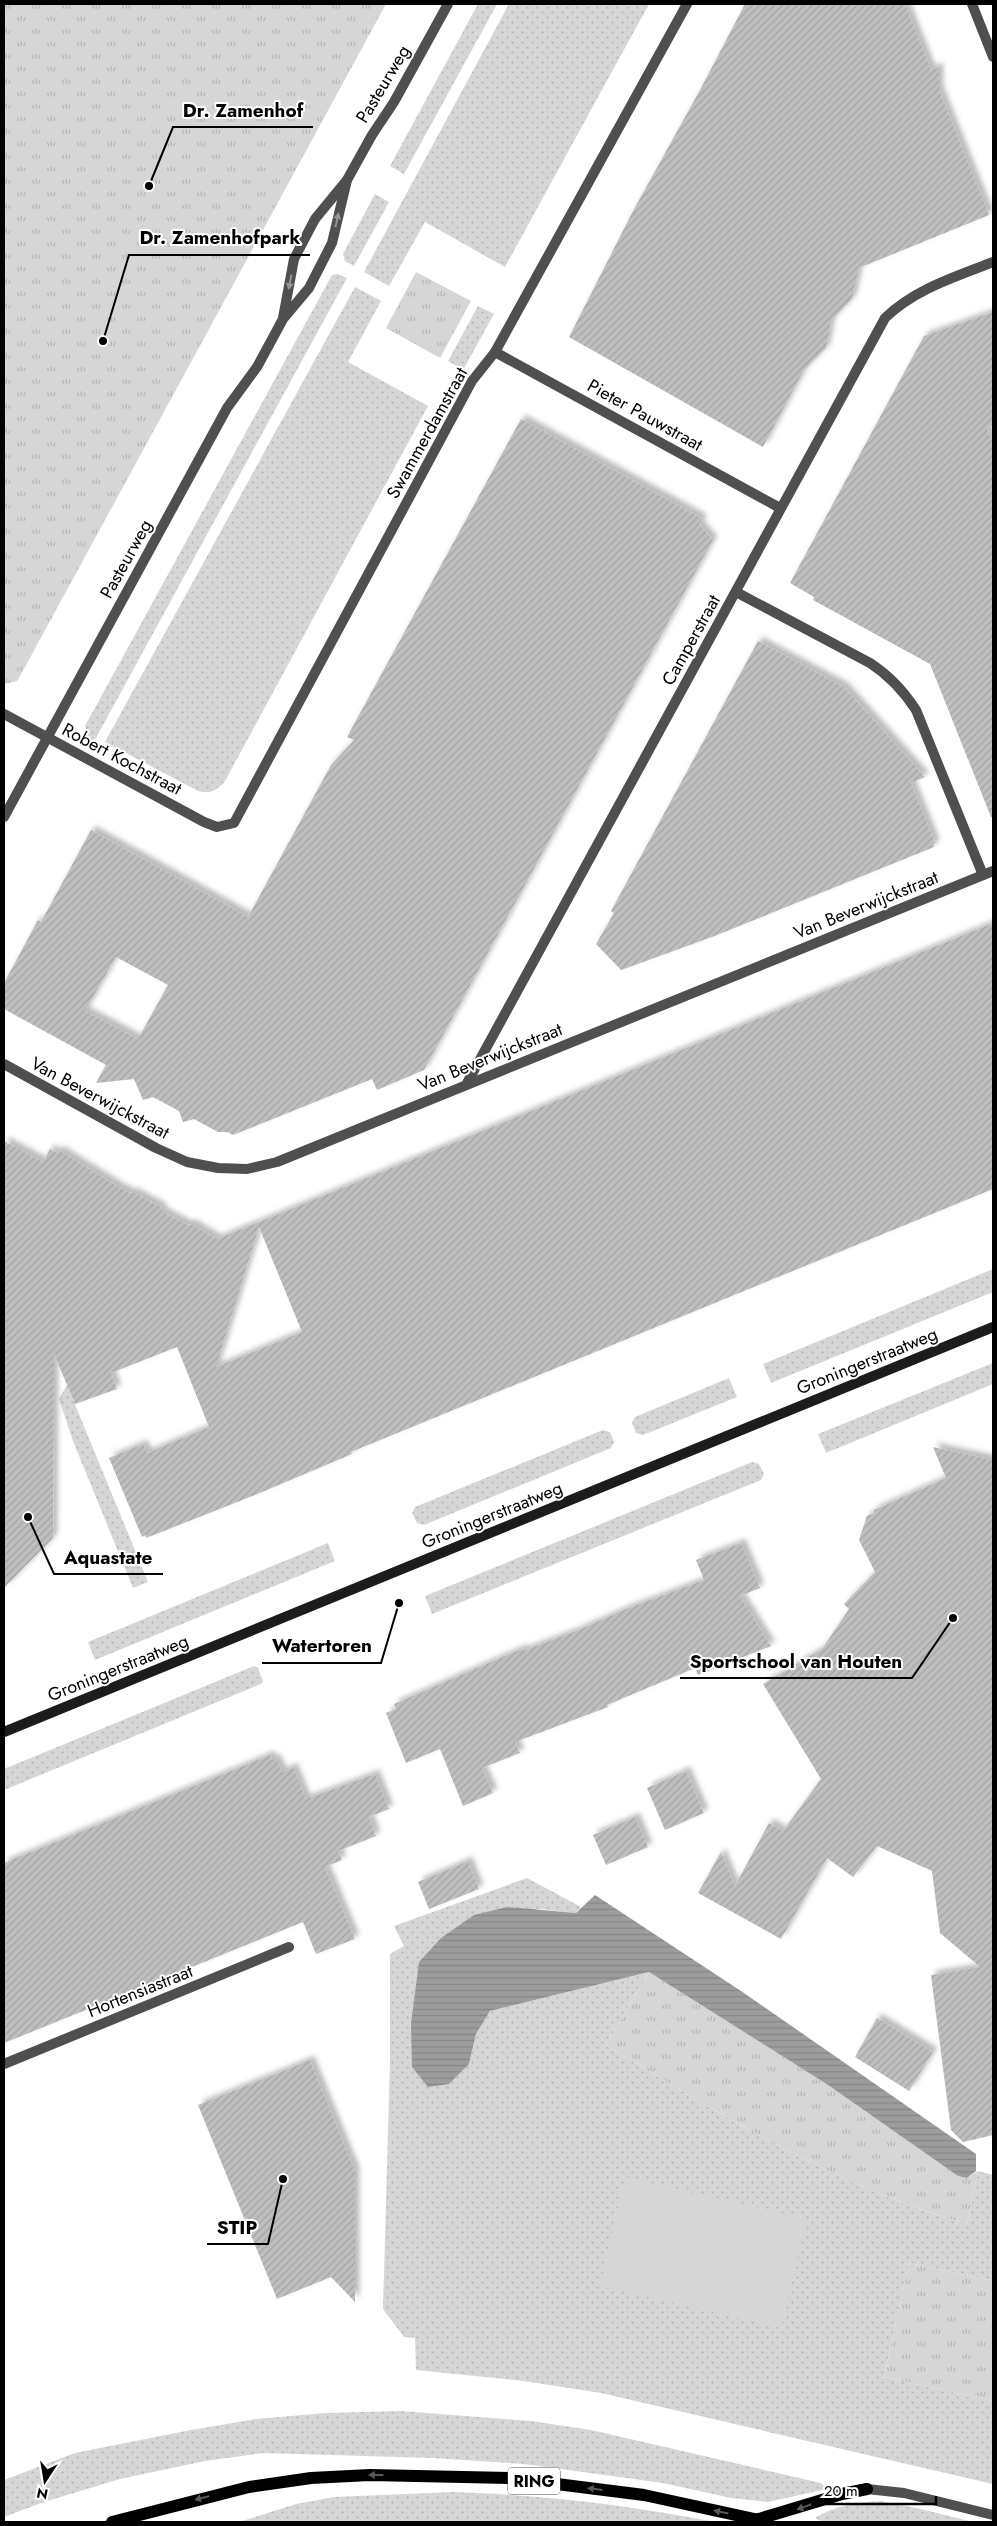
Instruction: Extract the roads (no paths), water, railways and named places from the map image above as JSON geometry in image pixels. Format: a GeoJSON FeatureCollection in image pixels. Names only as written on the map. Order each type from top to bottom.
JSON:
{"type":"FeatureCollection","features":[{"type":"Feature","properties":{"kind":"main road","name":"Groningerstraatweg"},"geometry":{"type":"LineString","coordinates":[[4,1732],[993,1327]]}},
{"type":"Feature","properties":{"kind":"main road","name":"RING"},"geometry":{"type":"LineString","coordinates":[[112,2522],[250,2487],[312,2478],[370,2475],[508,2478],[644,2495],[763,2521]]}},
{"type":"Feature","properties":{"kind":"main road"},"geometry":{"type":"LineString","coordinates":[[763,2521],[842,2494],[867,2489]]}},
{"type":"Feature","properties":{"kind":"street","name":"Pasteurweg"},"geometry":{"type":"LineString","coordinates":[[282,319],[294,259],[315,219],[347,180],[372,135],[394,102],[448,4]]}},
{"type":"Feature","properties":{"kind":"street","name":"Swammerdamstraat"},"geometry":{"type":"LineString","coordinates":[[227,826],[234,823],[240,814],[472,381],[495,352],[687,4]]}},
{"type":"Feature","properties":{"kind":"street"},"geometry":{"type":"LineString","coordinates":[[972,4],[993,57]]}},
{"type":"Feature","properties":{"kind":"street","name":"Pasteurweg"},"geometry":{"type":"LineString","coordinates":[[4,817],[227,408],[257,367],[282,319],[309,288],[332,243],[347,180]]}},
{"type":"Feature","properties":{"kind":"street","name":"Camperstraat"},"geometry":{"type":"LineString","coordinates":[[466,1085],[885,318],[901,302],[930,287],[993,262]]}},
{"type":"Feature","properties":{"kind":"street","name":"Pieter Pauwstraat"},"geometry":{"type":"LineString","coordinates":[[495,352],[780,508]]}},
{"type":"Feature","properties":{"kind":"street"},"geometry":{"type":"LineString","coordinates":[[736,592],[870,663],[888,674],[902,689],[916,710],[983,875]]}},
{"type":"Feature","properties":{"kind":"street","name":"Robert Kochstraat"},"geometry":{"type":"LineString","coordinates":[[4,714],[204,822],[217,827],[227,826]]}},
{"type":"Feature","properties":{"kind":"street","name":"Van Beverwijckstraat"},"geometry":{"type":"LineString","coordinates":[[4,1064],[156,1148],[187,1162],[218,1168],[247,1169],[277,1162],[993,871]]}},
{"type":"Feature","properties":{"kind":"street","name":"Hortensiastraat"},"geometry":{"type":"LineString","coordinates":[[4,2064],[289,1947]]}},
{"type":"Feature","properties":{"kind":"street"},"geometry":{"type":"LineString","coordinates":[[867,2489],[904,2493],[993,2515]]}},
{"type":"Feature","properties":{"kind":"place","name":"Dr. Zamenhof"},"geometry":{"type":"Point","coordinates":[149,186]}},
{"type":"Feature","properties":{"kind":"place","name":"Dr. Zamenhofpark"},"geometry":{"type":"Point","coordinates":[103,341]}},
{"type":"Feature","properties":{"kind":"place","name":"Aquastate"},"geometry":{"type":"Point","coordinates":[28,1517]}},
{"type":"Feature","properties":{"kind":"place","name":"Watertoren"},"geometry":{"type":"Point","coordinates":[399,1603]}},
{"type":"Feature","properties":{"kind":"place","name":"Sportschool van Houten"},"geometry":{"type":"Point","coordinates":[953,1618]}},
{"type":"Feature","properties":{"kind":"place","name":"STIP"},"geometry":{"type":"Point","coordinates":[283,2179]}}]}
